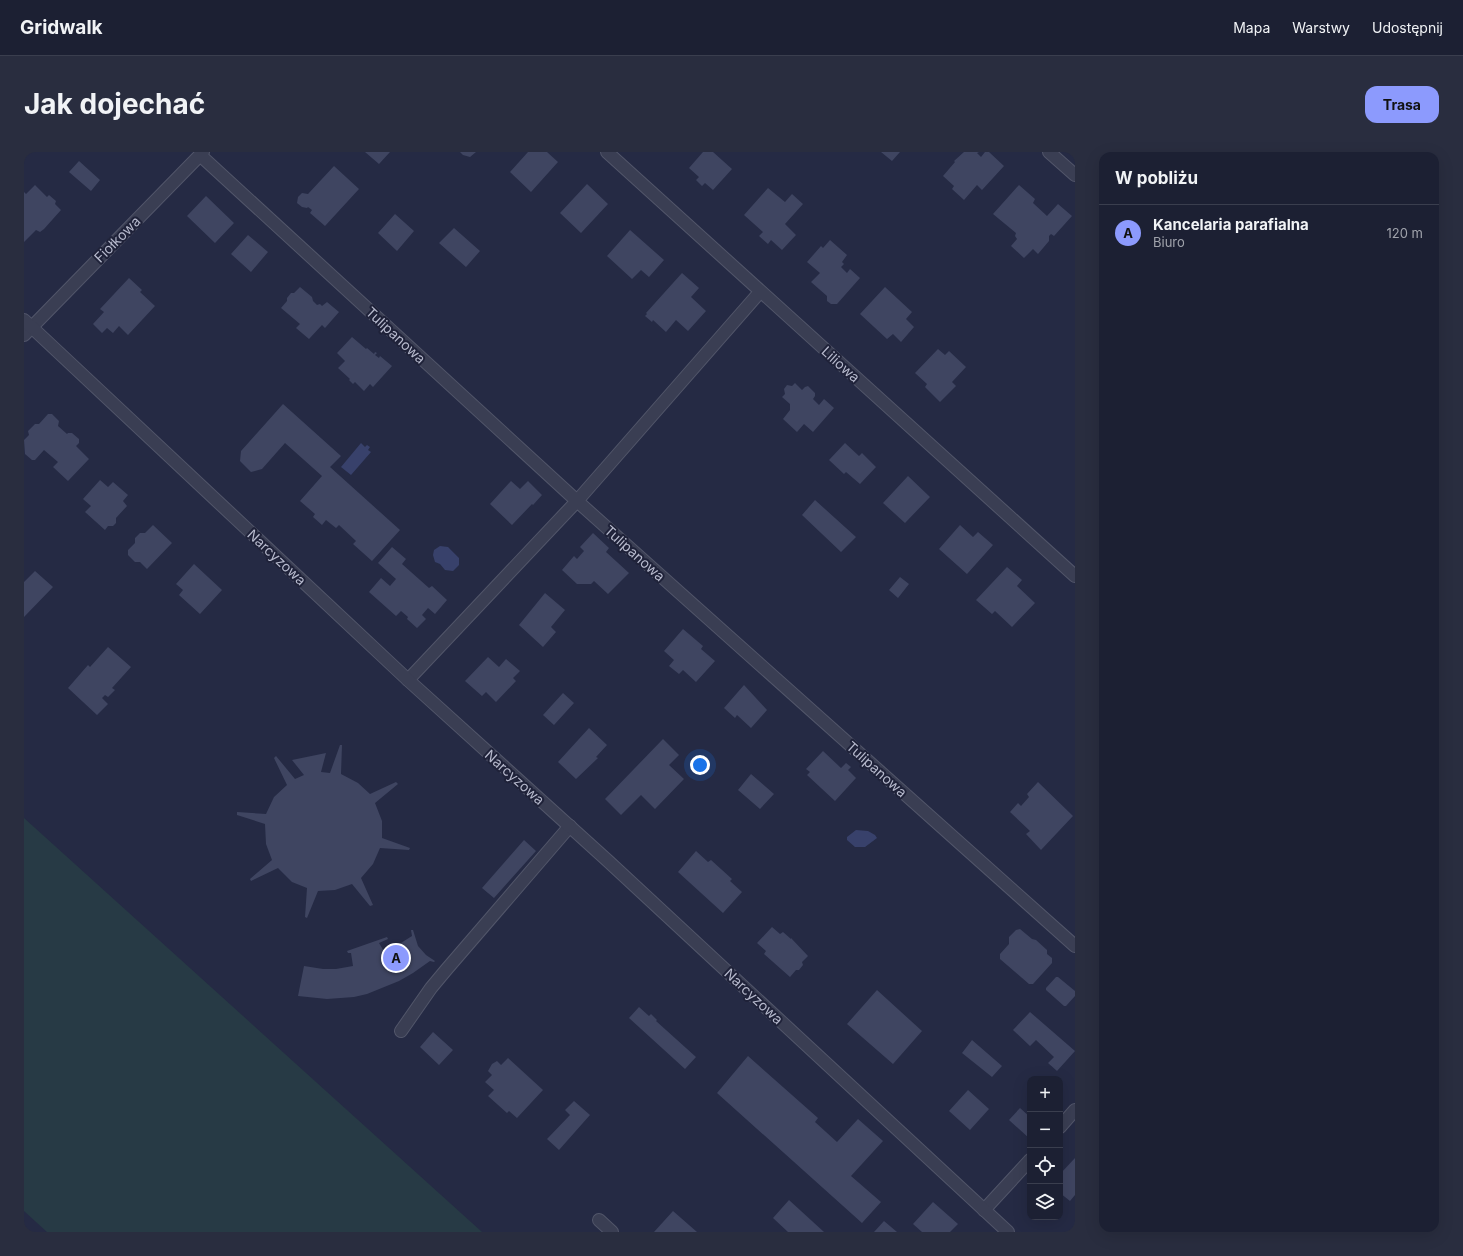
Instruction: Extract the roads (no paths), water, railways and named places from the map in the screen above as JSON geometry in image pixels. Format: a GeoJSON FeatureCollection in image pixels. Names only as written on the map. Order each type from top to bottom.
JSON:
{"type":"FeatureCollection","features":[{"type":"Feature","properties":{"kind":"street","name":"Liliowa"},"geometry":{"type":"LineString","coordinates":[[607,152],[1075,576]]}},
{"type":"Feature","properties":{"kind":"street"},"geometry":{"type":"LineString","coordinates":[[1049,152],[1075,175]]}},
{"type":"Feature","properties":{"kind":"street","name":"Fiołkowa"},"geometry":{"type":"LineString","coordinates":[[26,327],[201,154]]}},
{"type":"Feature","properties":{"kind":"street","name":"Tulipanowa"},"geometry":{"type":"LineString","coordinates":[[201,154],[577,501],[1075,946]]}},
{"type":"Feature","properties":{"kind":"street"},"geometry":{"type":"LineString","coordinates":[[408,680],[577,501],[760,292]]}},
{"type":"Feature","properties":{"kind":"street","name":"Narcyzowa"},"geometry":{"type":"LineString","coordinates":[[26,327],[408,680],[570,826],[1008,1232]]}},
{"type":"Feature","properties":{"kind":"street"},"geometry":{"type":"LineString","coordinates":[[401,1031],[431,988],[570,826]]}},
{"type":"Feature","properties":{"kind":"street"},"geometry":{"type":"LineString","coordinates":[[1063,1124],[1075,1110]]}},
{"type":"Feature","properties":{"kind":"street"},"geometry":{"type":"LineString","coordinates":[[984,1210],[1027,1163]]}},
{"type":"Feature","properties":{"kind":"street"},"geometry":{"type":"LineString","coordinates":[[599,1220],[612,1232]]}},
{"type":"Feature","properties":{"kind":"water"},"geometry":{"type":"Polygon","coordinates":[[[361,443],[365,447],[367,445],[370,447],[368,450],[371,452],[351,475],[341,467],[361,443]]]}},
{"type":"Feature","properties":{"kind":"water"},"geometry":{"type":"Polygon","coordinates":[[[440,546],[448,547],[459,558],[459,565],[453,571],[445,570],[440,564],[435,562],[433,555],[434,550],[440,546]]]}},
{"type":"Feature","properties":{"kind":"water"},"geometry":{"type":"Polygon","coordinates":[[[856,830],[868,831],[877,838],[865,847],[855,847],[847,840],[847,837],[856,830]]]}},
{"type":"Feature","properties":{"kind":"place","name":"Kancelaria parafialna"},"geometry":{"type":"Point","coordinates":[396,958]}}]}
